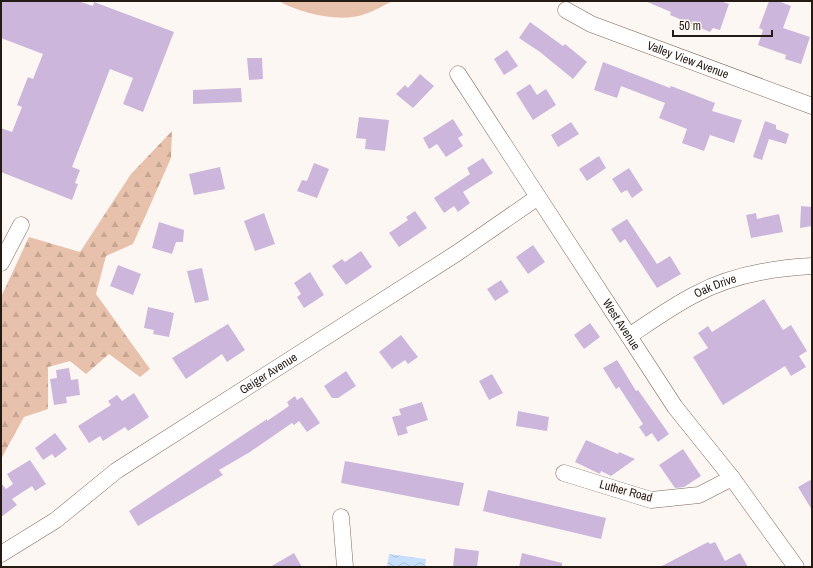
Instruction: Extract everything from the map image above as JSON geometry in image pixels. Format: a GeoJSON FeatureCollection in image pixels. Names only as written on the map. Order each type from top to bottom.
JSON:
{"type":"FeatureCollection","features":[{"type":"Feature","properties":{"kind":"street","name":"Valley View Avenue"},"geometry":{"type":"LineString","coordinates":[[566,10],[591,24],[812,106]]}},
{"type":"Feature","properties":{"kind":"street","name":"West Avenue"},"geometry":{"type":"LineString","coordinates":[[458,74],[675,407],[732,478],[796,567]]}},
{"type":"Feature","properties":{"kind":"street","name":"Geiger Avenue"},"geometry":{"type":"LineString","coordinates":[[1,554],[56,520],[116,471],[457,253],[538,197]]}},
{"type":"Feature","properties":{"kind":"street"},"geometry":{"type":"LineString","coordinates":[[1,263],[21,225]]}},
{"type":"Feature","properties":{"kind":"street","name":"Oak Drive"},"geometry":{"type":"LineString","coordinates":[[629,336],[694,295],[714,286],[744,276],[791,267],[812,266]]}},
{"type":"Feature","properties":{"kind":"street","name":"Luther Road"},"geometry":{"type":"LineString","coordinates":[[564,473],[651,500],[699,496],[732,478]]}},
{"type":"Feature","properties":{"kind":"street"},"geometry":{"type":"LineString","coordinates":[[341,517],[344,567]]}},
{"type":"Feature","properties":{"kind":"green space"},"geometry":{"type":"Polygon","coordinates":[[[279,1],[393,1],[369,13],[345,18],[321,16],[298,10],[279,1]]]}},
{"type":"Feature","properties":{"kind":"green space"},"geometry":{"type":"Polygon","coordinates":[[[172,131],[171,158],[133,244],[106,256],[96,294],[150,369],[140,377],[109,354],[86,374],[70,361],[48,367],[48,409],[24,417],[1,459],[1,297],[29,237],[80,252],[131,174],[172,131]]]}},
{"type":"Feature","properties":{"kind":"water"},"geometry":{"type":"Polygon","coordinates":[[[389,554],[426,559],[425,567],[387,567],[389,554]]]}},
{"type":"Feature","properties":{"kind":"building"},"geometry":{"type":"Polygon","coordinates":[[[1,1],[78,1],[93,6],[94,2],[174,32],[143,112],[123,104],[133,78],[110,69],[72,167],[80,170],[75,183],[78,184],[72,200],[1,172],[1,128],[12,132],[22,107],[17,105],[28,77],[33,79],[43,54],[1,38],[1,1]]]}},
{"type":"Feature","properties":{"kind":"building"},"geometry":{"type":"Polygon","coordinates":[[[645,1],[720,1],[729,4],[720,30],[713,28],[710,32],[670,15],[671,12],[645,1]]]}},
{"type":"Feature","properties":{"kind":"building"},"geometry":{"type":"Polygon","coordinates":[[[769,1],[778,1],[791,6],[783,28],[810,37],[801,64],[785,59],[786,55],[758,45],[763,30],[759,28],[769,1]]]}},
{"type":"Feature","properties":{"kind":"building"},"geometry":{"type":"Polygon","coordinates":[[[530,22],[563,46],[565,44],[587,62],[573,79],[540,52],[519,38],[530,22]]]}},
{"type":"Feature","properties":{"kind":"building"},"geometry":{"type":"Polygon","coordinates":[[[507,50],[518,66],[504,75],[494,59],[507,50]]]}},
{"type":"Feature","properties":{"kind":"building"},"geometry":{"type":"Polygon","coordinates":[[[247,58],[262,58],[263,79],[249,80],[247,58]]]}},
{"type":"Feature","properties":{"kind":"building"},"geometry":{"type":"Polygon","coordinates":[[[603,62],[670,88],[671,86],[715,103],[712,111],[742,120],[734,143],[710,135],[704,151],[682,143],[687,129],[659,118],[665,103],[621,86],[617,98],[594,90],[603,62]]]}},
{"type":"Feature","properties":{"kind":"building"},"geometry":{"type":"Polygon","coordinates":[[[420,74],[434,86],[413,108],[396,94],[405,85],[408,88],[420,74]]]}},
{"type":"Feature","properties":{"kind":"building"},"geometry":{"type":"Polygon","coordinates":[[[530,84],[537,95],[546,89],[556,105],[533,120],[516,93],[530,84]]]}},
{"type":"Feature","properties":{"kind":"building"},"geometry":{"type":"Polygon","coordinates":[[[241,88],[242,102],[193,104],[193,90],[241,88]]]}},
{"type":"Feature","properties":{"kind":"building"},"geometry":{"type":"Polygon","coordinates":[[[359,117],[389,120],[385,151],[365,149],[366,139],[356,138],[359,117]]]}},
{"type":"Feature","properties":{"kind":"building"},"geometry":{"type":"Polygon","coordinates":[[[453,119],[463,135],[458,138],[463,146],[446,157],[437,144],[429,149],[423,138],[453,119]]]}},
{"type":"Feature","properties":{"kind":"building"},"geometry":{"type":"Polygon","coordinates":[[[765,121],[776,125],[776,129],[789,134],[786,144],[769,139],[762,160],[753,157],[765,121]]]}},
{"type":"Feature","properties":{"kind":"building"},"geometry":{"type":"Polygon","coordinates":[[[571,122],[579,134],[558,147],[551,135],[571,122]]]}},
{"type":"Feature","properties":{"kind":"building"},"geometry":{"type":"Polygon","coordinates":[[[599,156],[606,168],[587,181],[579,169],[599,156]]]}},
{"type":"Feature","properties":{"kind":"building"},"geometry":{"type":"Polygon","coordinates":[[[483,158],[493,173],[463,192],[470,203],[458,212],[454,206],[444,213],[434,198],[470,174],[467,168],[483,158]]]}},
{"type":"Feature","properties":{"kind":"building"},"geometry":{"type":"Polygon","coordinates":[[[314,163],[329,169],[317,198],[297,191],[302,180],[307,181],[314,163]]]}},
{"type":"Feature","properties":{"kind":"building"},"geometry":{"type":"Polygon","coordinates":[[[220,167],[225,189],[194,195],[189,174],[220,167]]]}},
{"type":"Feature","properties":{"kind":"building"},"geometry":{"type":"Polygon","coordinates":[[[629,168],[643,190],[632,198],[627,190],[621,193],[612,179],[629,168]]]}},
{"type":"Feature","properties":{"kind":"building"},"geometry":{"type":"Polygon","coordinates":[[[801,206],[812,207],[812,226],[800,228],[801,206]]]}},
{"type":"Feature","properties":{"kind":"building"},"geometry":{"type":"Polygon","coordinates":[[[415,211],[427,228],[399,247],[389,233],[408,220],[406,217],[415,211]]]}},
{"type":"Feature","properties":{"kind":"building"},"geometry":{"type":"Polygon","coordinates":[[[264,213],[275,244],[255,251],[244,221],[264,213]]]}},
{"type":"Feature","properties":{"kind":"building"},"geometry":{"type":"Polygon","coordinates":[[[756,213],[757,219],[779,214],[783,232],[751,238],[746,215],[756,213]]]}},
{"type":"Feature","properties":{"kind":"building"},"geometry":{"type":"Polygon","coordinates":[[[627,219],[657,264],[670,256],[681,274],[657,288],[625,239],[620,243],[611,229],[627,219]]]}},
{"type":"Feature","properties":{"kind":"building"},"geometry":{"type":"Polygon","coordinates":[[[159,222],[184,230],[183,242],[176,242],[172,254],[152,248],[159,222]]]}},
{"type":"Feature","properties":{"kind":"building"},"geometry":{"type":"Polygon","coordinates":[[[533,245],[545,262],[528,274],[516,257],[533,245]]]}},
{"type":"Feature","properties":{"kind":"building"},"geometry":{"type":"Polygon","coordinates":[[[361,251],[372,267],[346,285],[332,266],[342,259],[345,262],[361,251]]]}},
{"type":"Feature","properties":{"kind":"building"},"geometry":{"type":"Polygon","coordinates":[[[118,265],[141,274],[133,295],[110,286],[118,265]]]}},
{"type":"Feature","properties":{"kind":"building"},"geometry":{"type":"Polygon","coordinates":[[[202,268],[209,300],[195,303],[187,271],[202,268]]]}},
{"type":"Feature","properties":{"kind":"building"},"geometry":{"type":"Polygon","coordinates":[[[310,272],[324,295],[304,308],[297,297],[301,294],[294,283],[310,272]]]}},
{"type":"Feature","properties":{"kind":"building"},"geometry":{"type":"Polygon","coordinates":[[[501,280],[509,292],[495,301],[487,289],[501,280]]]}},
{"type":"Feature","properties":{"kind":"building"},"geometry":{"type":"Polygon","coordinates":[[[764,299],[783,330],[791,325],[807,351],[799,356],[806,367],[791,376],[785,366],[723,405],[693,357],[708,348],[698,333],[708,326],[712,332],[764,299]]]}},
{"type":"Feature","properties":{"kind":"building"},"geometry":{"type":"Polygon","coordinates":[[[148,307],[174,313],[169,337],[153,334],[154,330],[144,328],[148,307]]]}},
{"type":"Feature","properties":{"kind":"building"},"geometry":{"type":"Polygon","coordinates":[[[590,323],[600,337],[584,349],[574,335],[590,323]]]}},
{"type":"Feature","properties":{"kind":"building"},"geometry":{"type":"Polygon","coordinates":[[[228,324],[245,350],[227,362],[222,354],[186,379],[172,358],[228,324]]]}},
{"type":"Feature","properties":{"kind":"building"},"geometry":{"type":"Polygon","coordinates":[[[401,335],[418,357],[408,364],[405,360],[392,369],[379,352],[401,335]]]}},
{"type":"Feature","properties":{"kind":"building"},"geometry":{"type":"Polygon","coordinates":[[[617,360],[636,391],[638,390],[669,434],[658,442],[652,433],[646,437],[639,427],[643,424],[619,387],[616,389],[603,368],[617,360]]]}},
{"type":"Feature","properties":{"kind":"building"},"geometry":{"type":"Polygon","coordinates":[[[69,368],[71,380],[78,379],[80,395],[66,397],[67,403],[54,405],[50,379],[57,378],[56,370],[69,368]]]}},
{"type":"Feature","properties":{"kind":"building"},"geometry":{"type":"Polygon","coordinates":[[[346,371],[356,386],[338,398],[332,398],[324,386],[346,371]]]}},
{"type":"Feature","properties":{"kind":"building"},"geometry":{"type":"Polygon","coordinates":[[[492,374],[503,393],[489,400],[479,381],[492,374]]]}},
{"type":"Feature","properties":{"kind":"building"},"geometry":{"type":"Polygon","coordinates":[[[134,393],[149,417],[128,431],[125,427],[103,441],[100,436],[89,443],[78,426],[111,405],[108,401],[117,395],[122,401],[134,393]]]}},
{"type":"Feature","properties":{"kind":"building"},"geometry":{"type":"Polygon","coordinates":[[[295,396],[297,400],[302,397],[320,423],[307,432],[299,421],[294,425],[292,423],[250,452],[219,470],[223,475],[138,526],[129,511],[267,419],[267,421],[289,406],[287,402],[295,396]]]}},
{"type":"Feature","properties":{"kind":"building"},"geometry":{"type":"Polygon","coordinates":[[[422,402],[428,420],[406,427],[408,433],[398,436],[392,417],[401,415],[399,409],[422,402]]]}},
{"type":"Feature","properties":{"kind":"building"},"geometry":{"type":"Polygon","coordinates":[[[518,411],[549,417],[547,431],[516,426],[518,411]]]}},
{"type":"Feature","properties":{"kind":"building"},"geometry":{"type":"Polygon","coordinates":[[[55,433],[67,449],[55,458],[52,454],[43,460],[35,448],[55,433]]]}},
{"type":"Feature","properties":{"kind":"building"},"geometry":{"type":"Polygon","coordinates":[[[586,440],[618,454],[619,452],[635,459],[611,476],[601,471],[600,474],[575,462],[586,440]]]}},
{"type":"Feature","properties":{"kind":"building"},"geometry":{"type":"Polygon","coordinates":[[[683,449],[701,476],[684,487],[675,488],[659,465],[683,449]]]}},
{"type":"Feature","properties":{"kind":"building"},"geometry":{"type":"Polygon","coordinates":[[[30,460],[46,484],[35,491],[32,486],[12,499],[17,505],[1,517],[1,483],[6,489],[13,484],[7,474],[30,460]]]}},
{"type":"Feature","properties":{"kind":"building"},"geometry":{"type":"Polygon","coordinates":[[[345,461],[464,483],[459,506],[341,483],[345,461]]]}},
{"type":"Feature","properties":{"kind":"building"},"geometry":{"type":"Polygon","coordinates":[[[812,479],[812,510],[798,487],[812,479]]]}},
{"type":"Feature","properties":{"kind":"building"},"geometry":{"type":"Polygon","coordinates":[[[488,490],[606,518],[601,539],[483,511],[488,490]]]}},
{"type":"Feature","properties":{"kind":"building"},"geometry":{"type":"Polygon","coordinates":[[[708,542],[710,544],[715,542],[725,561],[740,553],[748,567],[660,567],[708,542]]]}},
{"type":"Feature","properties":{"kind":"building"},"geometry":{"type":"Polygon","coordinates":[[[455,548],[479,551],[477,567],[453,567],[455,548]]]}},
{"type":"Feature","properties":{"kind":"building"},"geometry":{"type":"Polygon","coordinates":[[[294,553],[302,567],[270,567],[294,553]]]}},
{"type":"Feature","properties":{"kind":"building"},"geometry":{"type":"Polygon","coordinates":[[[522,553],[562,563],[562,567],[519,567],[522,553]]]}}]}
